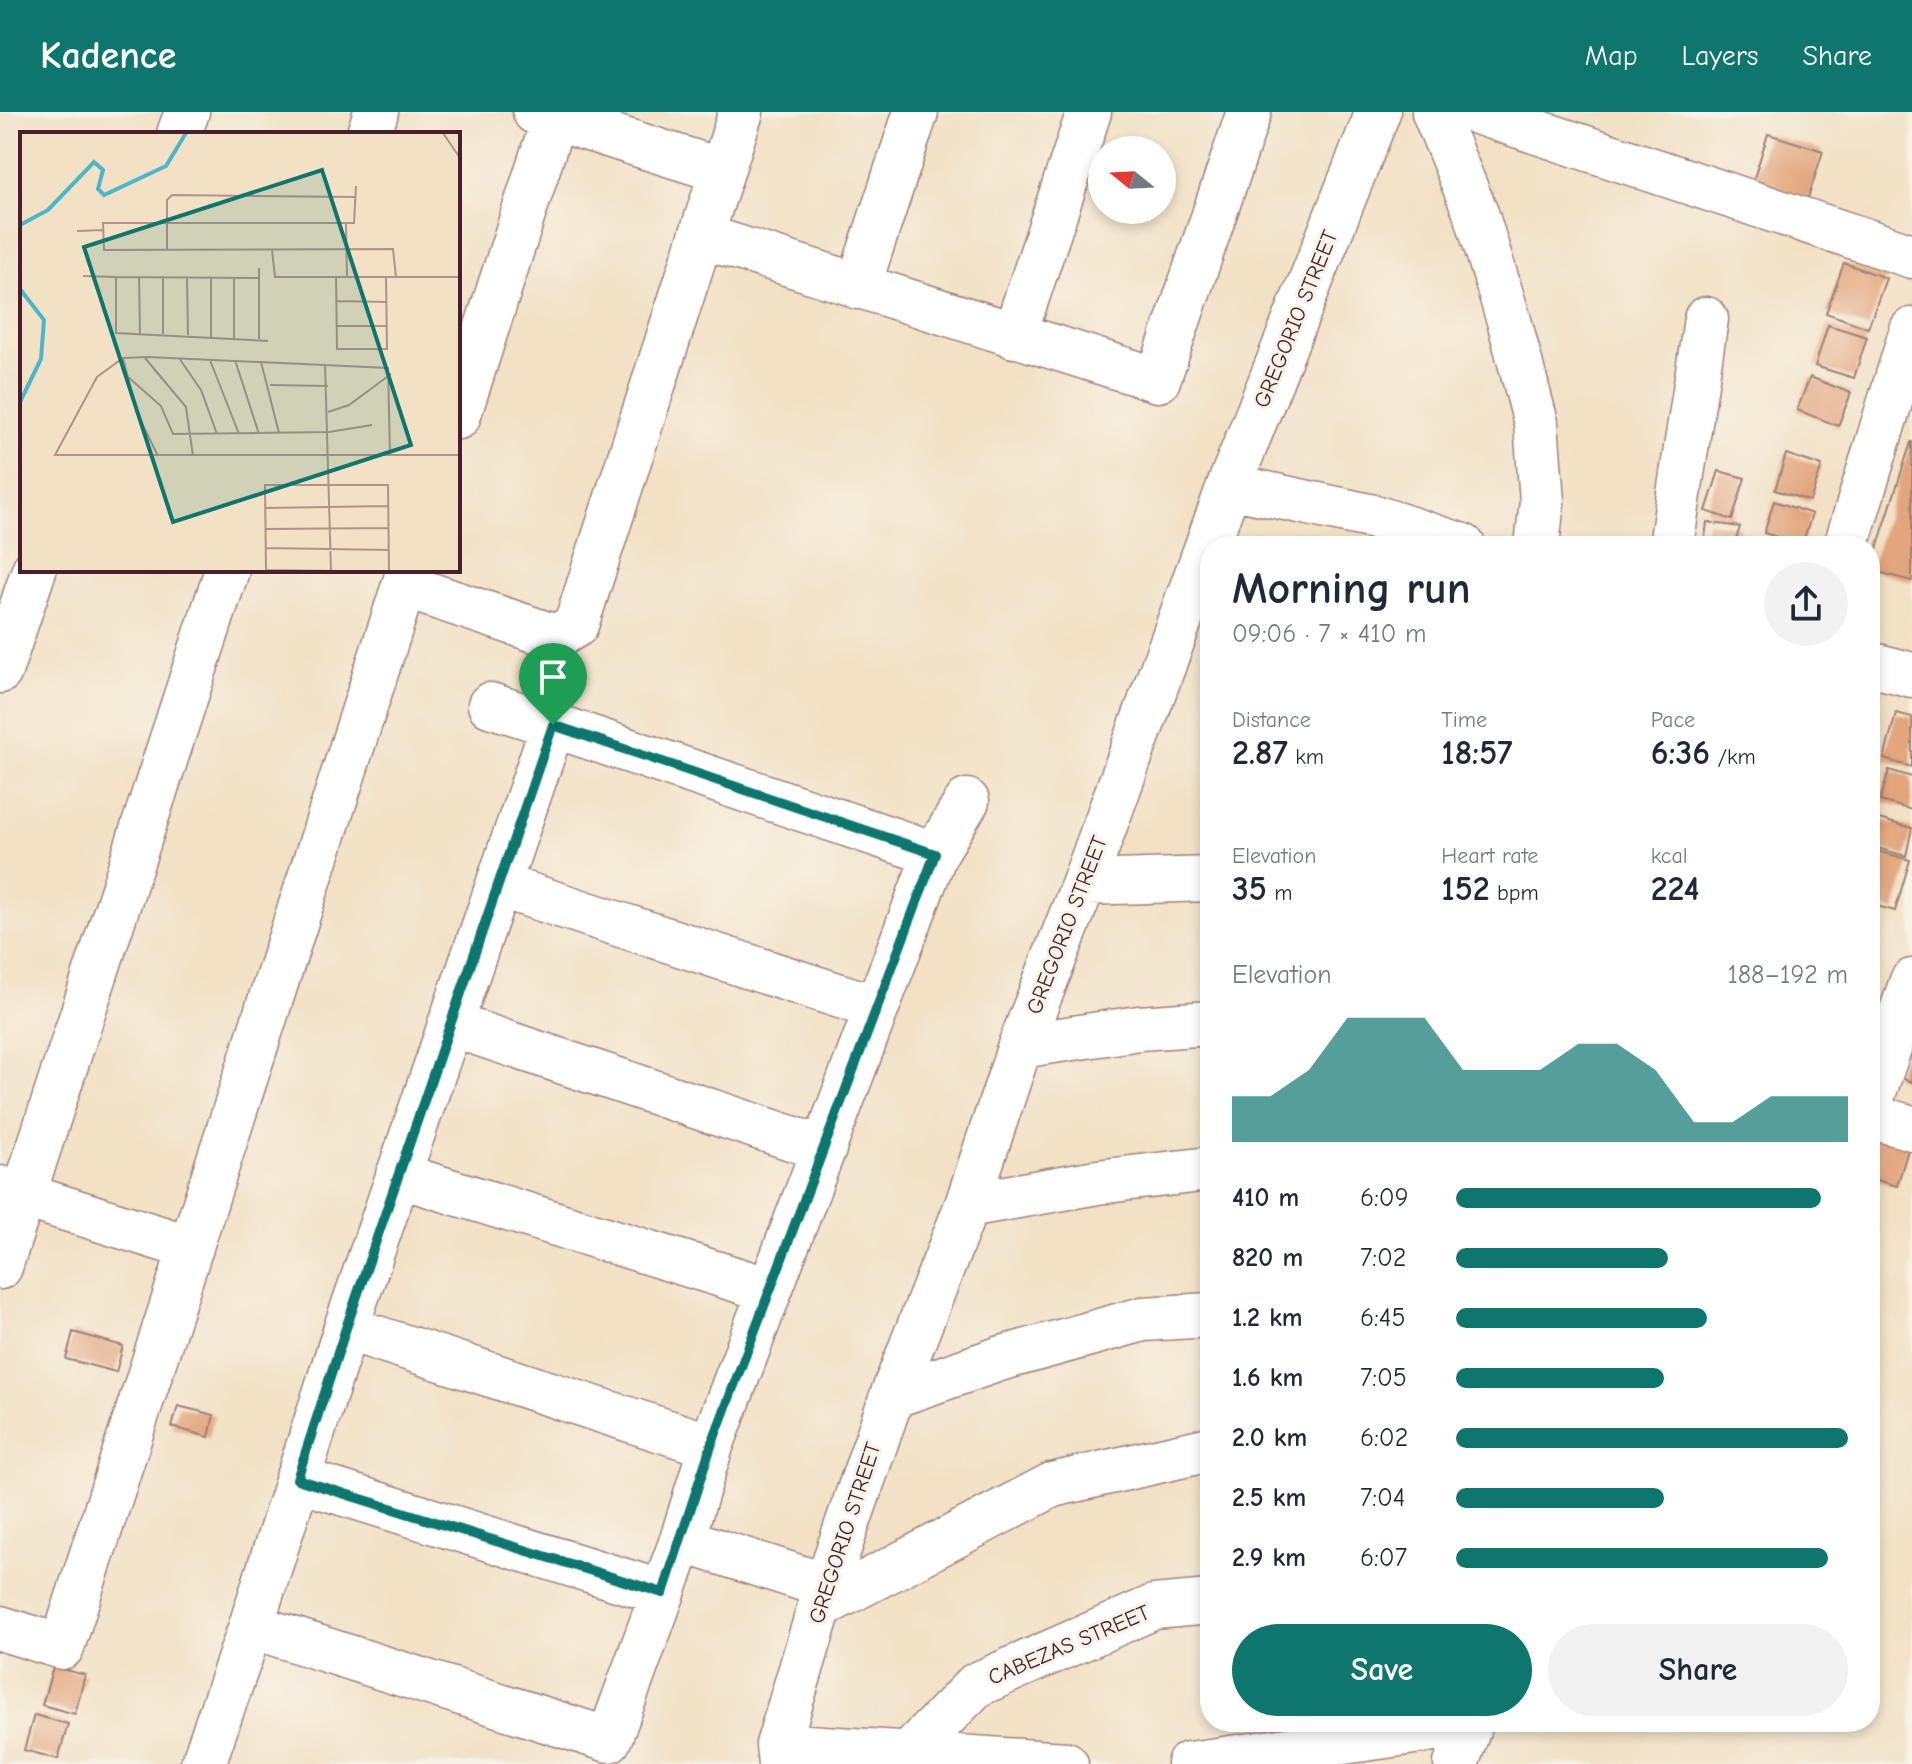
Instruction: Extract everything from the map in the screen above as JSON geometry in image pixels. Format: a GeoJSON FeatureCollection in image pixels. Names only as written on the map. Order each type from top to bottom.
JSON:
{"type":"FeatureCollection","features":[{"type":"Feature","properties":{"kind":"street"},"geometry":{"type":"LineString","coordinates":[[180,132],[187,112]]}},
{"type":"Feature","properties":{"kind":"street"},"geometry":{"type":"LineString","coordinates":[[370,132],[376,112]]}},
{"type":"Feature","properties":{"kind":"street"},"geometry":{"type":"LineString","coordinates":[[0,1628],[62,1647],[406,578],[556,637],[576,625],[741,112]]}},
{"type":"Feature","properties":{"kind":"street"},"geometry":{"type":"LineString","coordinates":[[858,287],[916,112]]}},
{"type":"Feature","properties":{"kind":"street"},"geometry":{"type":"LineString","coordinates":[[1014,336],[1089,112]]}},
{"type":"Feature","properties":{"kind":"street"},"geometry":{"type":"LineString","coordinates":[[701,236],[1158,380],[1249,112]]}},
{"type":"Feature","properties":{"kind":"street","name":"GREGORIO STREET"},"geometry":{"type":"LineString","coordinates":[[1211,536],[1378,112]]}},
{"type":"Feature","properties":{"kind":"street"},"geometry":{"type":"LineString","coordinates":[[1434,112],[1477,216],[1536,423],[1542,501],[1538,536]]}},
{"type":"Feature","properties":{"kind":"street"},"geometry":{"type":"LineString","coordinates":[[1477,112],[1912,256]]}},
{"type":"Feature","properties":{"kind":"street"},"geometry":{"type":"LineString","coordinates":[[460,410],[548,114],[722,171]]}},
{"type":"Feature","properties":{"kind":"street"},"geometry":{"type":"LineString","coordinates":[[1673,536],[1706,319]]}},
{"type":"Feature","properties":{"kind":"street"},"geometry":{"type":"LineString","coordinates":[[1849,536],[1912,330]]}},
{"type":"Feature","properties":{"kind":"street"},"geometry":{"type":"LineString","coordinates":[[1229,486],[1368,531],[1400,536]]}},
{"type":"Feature","properties":{"kind":"street","name":"GREGORIO STREET"},"geometry":{"type":"LineString","coordinates":[[779,1754],[823,1596],[892,1396],[967,1205],[1020,1046],[1084,883],[1200,565]]}},
{"type":"Feature","properties":{"kind":"street"},"geometry":{"type":"LineString","coordinates":[[0,671],[33,572]]}},
{"type":"Feature","properties":{"kind":"street"},"geometry":{"type":"LineString","coordinates":[[0,1267],[12,1192],[226,572]]}},
{"type":"Feature","properties":{"kind":"street"},"geometry":{"type":"LineString","coordinates":[[1880,667],[1912,675]]}},
{"type":"Feature","properties":{"kind":"street"},"geometry":{"type":"LineString","coordinates":[[490,705],[935,854]]}},
{"type":"Feature","properties":{"kind":"street"},"geometry":{"type":"LineString","coordinates":[[203,1764],[251,1626],[346,1328],[553,725]]}},
{"type":"Feature","properties":{"kind":"street"},"geometry":{"type":"LineString","coordinates":[[251,1626],[609,1740],[682,1540],[711,1446],[935,854],[967,801]]}},
{"type":"Feature","properties":{"kind":"street"},"geometry":{"type":"LineString","coordinates":[[1084,883],[1200,879]]}},
{"type":"Feature","properties":{"kind":"street"},"geometry":{"type":"LineString","coordinates":[[498,885],[877,1008]]}},
{"type":"Feature","properties":{"kind":"street"},"geometry":{"type":"LineString","coordinates":[[1880,1075],[1912,981]]}},
{"type":"Feature","properties":{"kind":"street"},"geometry":{"type":"LineString","coordinates":[[450,1024],[824,1149]]}},
{"type":"Feature","properties":{"kind":"street"},"geometry":{"type":"LineString","coordinates":[[1020,1046],[1139,1028],[1200,1024]]}},
{"type":"Feature","properties":{"kind":"street"},"geometry":{"type":"LineString","coordinates":[[1880,1119],[1912,1128]]}},
{"type":"Feature","properties":{"kind":"street"},"geometry":{"type":"LineString","coordinates":[[967,1205],[1097,1182],[1200,1170]]}},
{"type":"Feature","properties":{"kind":"street"},"geometry":{"type":"LineString","coordinates":[[398,1175],[770,1290]]}},
{"type":"Feature","properties":{"kind":"street"},"geometry":{"type":"LineString","coordinates":[[12,1192],[191,1248]]}},
{"type":"Feature","properties":{"kind":"street"},"geometry":{"type":"LineString","coordinates":[[892,1396],[999,1359],[1143,1319],[1200,1316]]}},
{"type":"Feature","properties":{"kind":"street"},"geometry":{"type":"LineString","coordinates":[[346,1328],[711,1446]]}},
{"type":"Feature","properties":{"kind":"street"},"geometry":{"type":"LineString","coordinates":[[682,1540],[823,1596],[1052,1485],[1200,1451]]}},
{"type":"Feature","properties":{"kind":"street"},"geometry":{"type":"LineString","coordinates":[[297,1479],[663,1593]]}},
{"type":"Feature","properties":{"kind":"street","name":"CABEZAS STREET"},"geometry":{"type":"LineString","coordinates":[[909,1753],[976,1685],[1154,1607],[1200,1603]]}},
{"type":"Feature","properties":{"kind":"street"},"geometry":{"type":"LineString","coordinates":[[1189,1764],[1466,1737]]}},
{"type":"Feature","properties":{"kind":"street"},"geometry":{"type":"LineString","coordinates":[[779,1754],[909,1753],[1066,1764]]}},
{"type":"Feature","properties":{"kind":"building"},"geometry":{"type":"Polygon","coordinates":[[[1768,134],[1823,151],[1808,198],[1753,181],[1768,134]]]}},
{"type":"Feature","properties":{"kind":"building"},"geometry":{"type":"Polygon","coordinates":[[[1844,263],[1886,278],[1868,328],[1826,313],[1844,263]]]}},
{"type":"Feature","properties":{"kind":"building"},"geometry":{"type":"Polygon","coordinates":[[[1828,325],[1867,337],[1854,378],[1815,366],[1828,325]]]}},
{"type":"Feature","properties":{"kind":"building"},"geometry":{"type":"Polygon","coordinates":[[[1810,377],[1851,393],[1838,426],[1797,410],[1810,377]]]}},
{"type":"Feature","properties":{"kind":"building"},"geometry":{"type":"Polygon","coordinates":[[[1912,442],[1912,581],[1880,573],[1880,539],[1912,442]]]}},
{"type":"Feature","properties":{"kind":"building"},"geometry":{"type":"Polygon","coordinates":[[[1786,454],[1822,466],[1810,501],[1775,490],[1786,454]]]}},
{"type":"Feature","properties":{"kind":"building"},"geometry":{"type":"Polygon","coordinates":[[[1719,471],[1745,478],[1732,520],[1706,511],[1719,471]]]}},
{"type":"Feature","properties":{"kind":"building"},"geometry":{"type":"Polygon","coordinates":[[[1774,501],[1812,514],[1805,536],[1764,533],[1774,501]]]}},
{"type":"Feature","properties":{"kind":"building"},"geometry":{"type":"Polygon","coordinates":[[[1707,522],[1740,527],[1737,536],[1705,536],[1707,522]]]}},
{"type":"Feature","properties":{"kind":"building"},"geometry":{"type":"Polygon","coordinates":[[[1896,713],[1912,717],[1912,767],[1884,759],[1896,713]]]}},
{"type":"Feature","properties":{"kind":"building"},"geometry":{"type":"Polygon","coordinates":[[[1889,770],[1912,777],[1912,810],[1880,801],[1889,770]]]}},
{"type":"Feature","properties":{"kind":"building"},"geometry":{"type":"Polygon","coordinates":[[[1880,819],[1912,828],[1906,856],[1880,849],[1880,819]]]}},
{"type":"Feature","properties":{"kind":"building"},"geometry":{"type":"Polygon","coordinates":[[[1880,852],[1910,860],[1895,911],[1880,907],[1880,852]]]}},
{"type":"Feature","properties":{"kind":"building"},"geometry":{"type":"Polygon","coordinates":[[[1912,1042],[1912,1082],[1895,1076],[1912,1042]]]}},
{"type":"Feature","properties":{"kind":"building"},"geometry":{"type":"Polygon","coordinates":[[[1880,1138],[1911,1140],[1897,1186],[1880,1181],[1880,1138]]]}},
{"type":"Feature","properties":{"kind":"building"},"geometry":{"type":"Polygon","coordinates":[[[73,1332],[123,1346],[116,1372],[66,1359],[73,1332]]]}},
{"type":"Feature","properties":{"kind":"building"},"geometry":{"type":"Polygon","coordinates":[[[178,1406],[214,1415],[209,1437],[172,1427],[178,1406]]]}},
{"type":"Feature","properties":{"kind":"building"},"geometry":{"type":"Polygon","coordinates":[[[53,1667],[85,1675],[75,1714],[42,1705],[53,1667]]]}},
{"type":"Feature","properties":{"kind":"building"},"geometry":{"type":"Polygon","coordinates":[[[34,1715],[68,1724],[58,1759],[24,1750],[34,1715]]]}},
{"type":"Feature","properties":{"kind":"route"},"geometry":{"type":"LineString","coordinates":[[553,725],[935,854],[711,1446],[663,1593],[297,1479],[553,725]]}}]}
